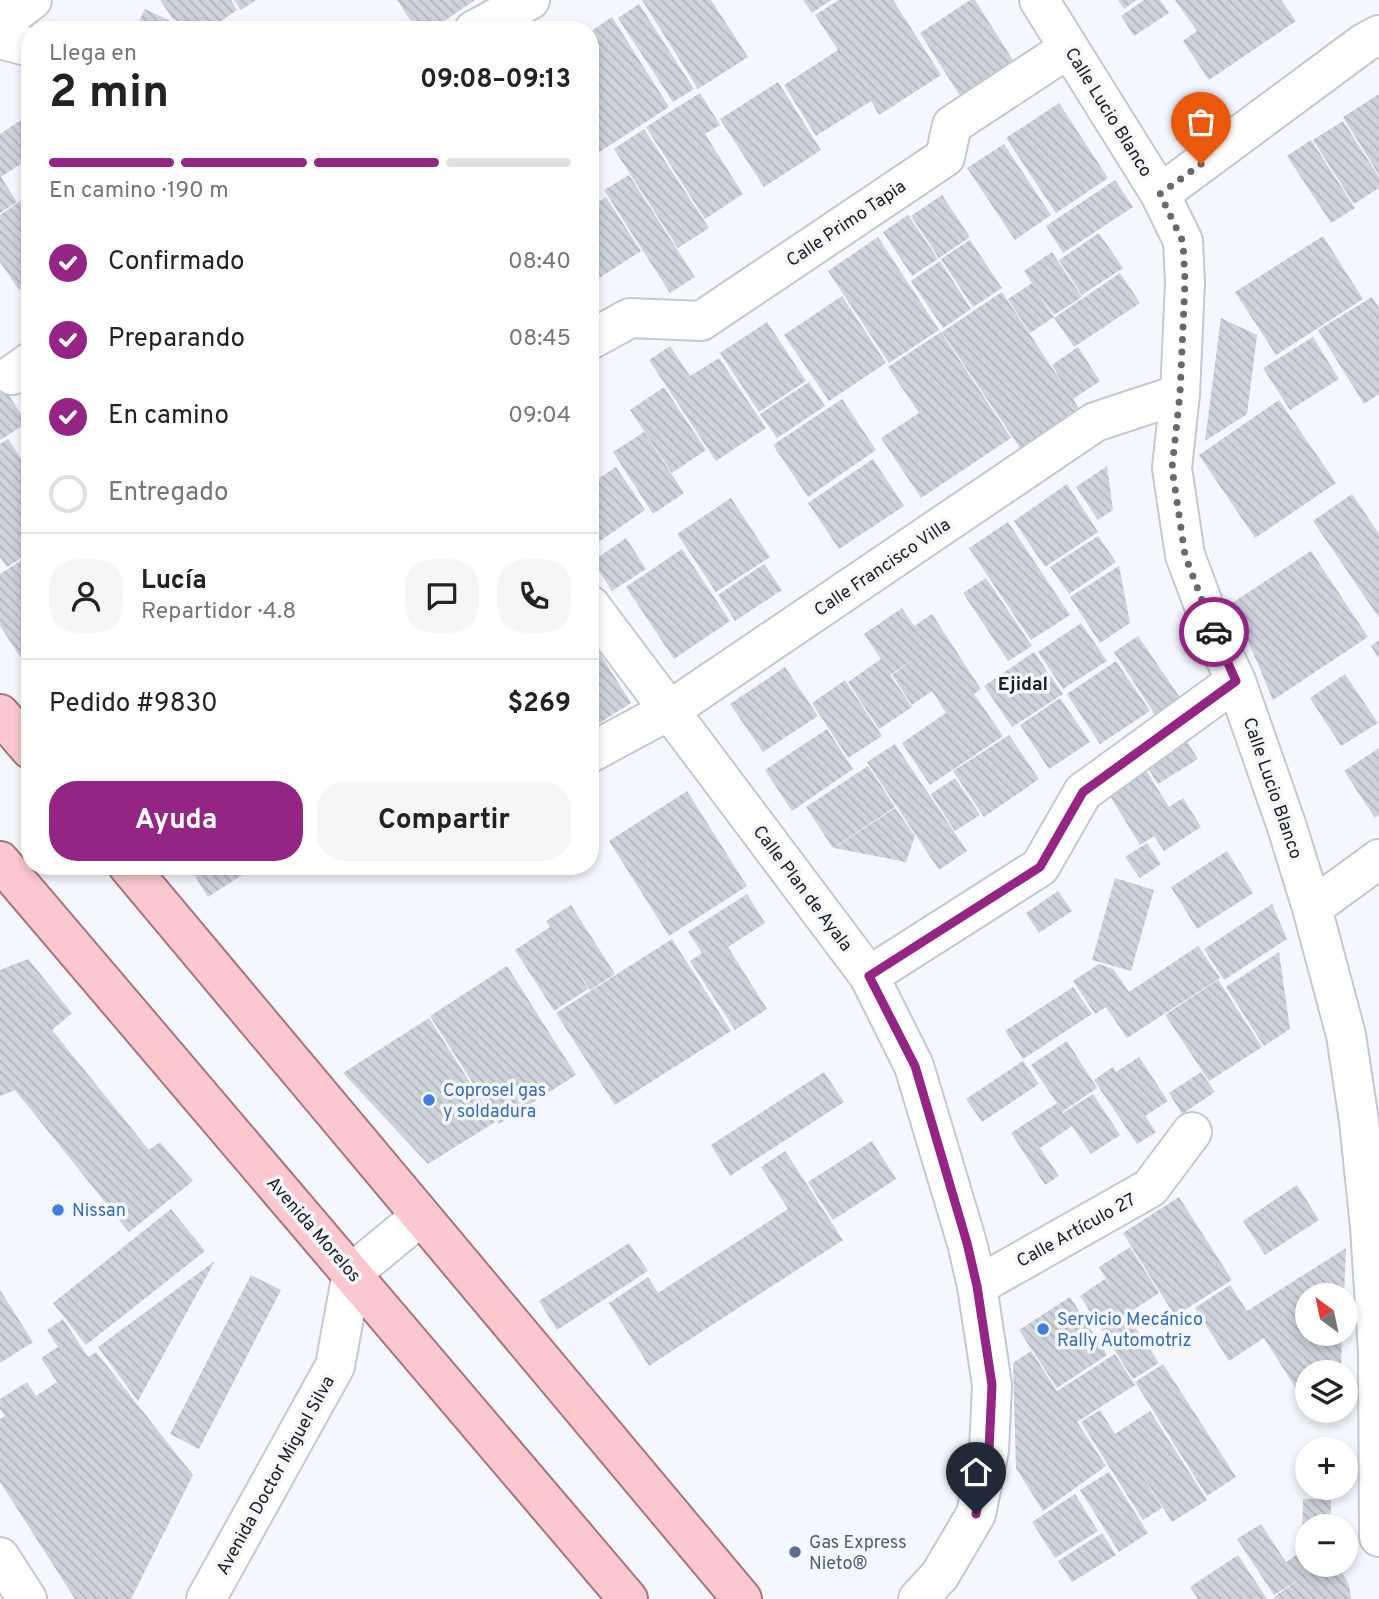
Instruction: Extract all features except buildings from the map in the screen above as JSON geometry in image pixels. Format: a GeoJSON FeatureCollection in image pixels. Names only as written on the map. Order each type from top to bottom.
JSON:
{"type":"FeatureCollection","features":[{"type":"Feature","properties":{"kind":"main road"},"geometry":{"type":"LineString","coordinates":[[0,714],[21,738]]}},
{"type":"Feature","properties":{"kind":"main road"},"geometry":{"type":"LineString","coordinates":[[136,875],[742,1599]]}},
{"type":"Feature","properties":{"kind":"main road","name":"Avenida Morelos"},"geometry":{"type":"LineString","coordinates":[[5,876],[352,1273],[628,1599]]}},
{"type":"Feature","properties":{"kind":"street"},"geometry":{"type":"LineString","coordinates":[[0,24],[32,0]]}},
{"type":"Feature","properties":{"kind":"street"},"geometry":{"type":"LineString","coordinates":[[490,21],[530,0]]}},
{"type":"Feature","properties":{"kind":"street","name":"Calle Lucio Blanco"},"geometry":{"type":"LineString","coordinates":[[1039,0],[1160,194],[1183,242],[1185,282],[1180,394],[1172,468],[1185,555],[1217,641],[1236,681],[1287,827],[1369,1114],[1370,1227],[1378,1352],[1379,1537]]}},
{"type":"Feature","properties":{"kind":"street"},"geometry":{"type":"LineString","coordinates":[[1160,194],[1364,43],[1379,35]]}},
{"type":"Feature","properties":{"kind":"street"},"geometry":{"type":"LineString","coordinates":[[0,39],[21,45]]}},
{"type":"Feature","properties":{"kind":"street","name":"Calle Primo Tapia"},"geometry":{"type":"LineString","coordinates":[[599,335],[630,318],[701,321],[945,157],[952,125],[1069,48]]}},
{"type":"Feature","properties":{"kind":"street","name":"Calle Francisco Villa"},"geometry":{"type":"LineString","coordinates":[[599,748],[670,710],[1095,422],[1180,394]]}},
{"type":"Feature","properties":{"kind":"street","name":"Calle Plan de Ayala"},"geometry":{"type":"LineString","coordinates":[[599,617],[869,976],[915,1066],[967,1243],[977,1286],[992,1385],[989,1450],[976,1514],[940,1575],[918,1599]]}},
{"type":"Feature","properties":{"kind":"street"},"geometry":{"type":"LineString","coordinates":[[869,976],[1040,867],[1083,792],[1236,681]]}},
{"type":"Feature","properties":{"kind":"street"},"geometry":{"type":"LineString","coordinates":[[1312,908],[1379,859]]}},
{"type":"Feature","properties":{"kind":"street","name":"Calle Artículo 27"},"geometry":{"type":"LineString","coordinates":[[977,1286],[1150,1188],[1192,1132]]}},
{"type":"Feature","properties":{"kind":"street"},"geometry":{"type":"LineString","coordinates":[[352,1273],[421,1216]]}},
{"type":"Feature","properties":{"kind":"street","name":"Avenida Doctor Miguel Silva"},"geometry":{"type":"LineString","coordinates":[[206,1599],[335,1366],[352,1273]]}},
{"type":"Feature","properties":{"kind":"street"},"geometry":{"type":"LineString","coordinates":[[0,1557],[27,1599]]}},
{"type":"Feature","properties":{"kind":"way so far"},"geometry":{"type":"LineString","coordinates":[[1201,164],[1160,194],[1183,242],[1185,282],[1180,394],[1172,468],[1185,555],[1214,632]]}},
{"type":"Feature","properties":{"kind":"place","name":"Coprosel gas y soldadura"},"geometry":{"type":"Point","coordinates":[429,1100]}},
{"type":"Feature","properties":{"kind":"place","name":"Nissan"},"geometry":{"type":"Point","coordinates":[58,1210]}},
{"type":"Feature","properties":{"kind":"place","name":"Servicio Mecánico Rally Automotriz"},"geometry":{"type":"Point","coordinates":[1043,1329]}},
{"type":"Feature","properties":{"kind":"place","name":"Gas Express Nieto®"},"geometry":{"type":"Point","coordinates":[795,1552]}},
{"type":"Feature","properties":{"kind":"district","name":"Ejidal"},"geometry":{"type":"Point","coordinates":[1023,683]}},
{"type":"Feature","properties":{"kind":"route"},"geometry":{"type":"LineString","coordinates":[[976,1514],[989,1450],[992,1385],[977,1286],[915,1066],[869,976],[1040,867],[1083,792],[1236,681],[1214,632]]}}]}
